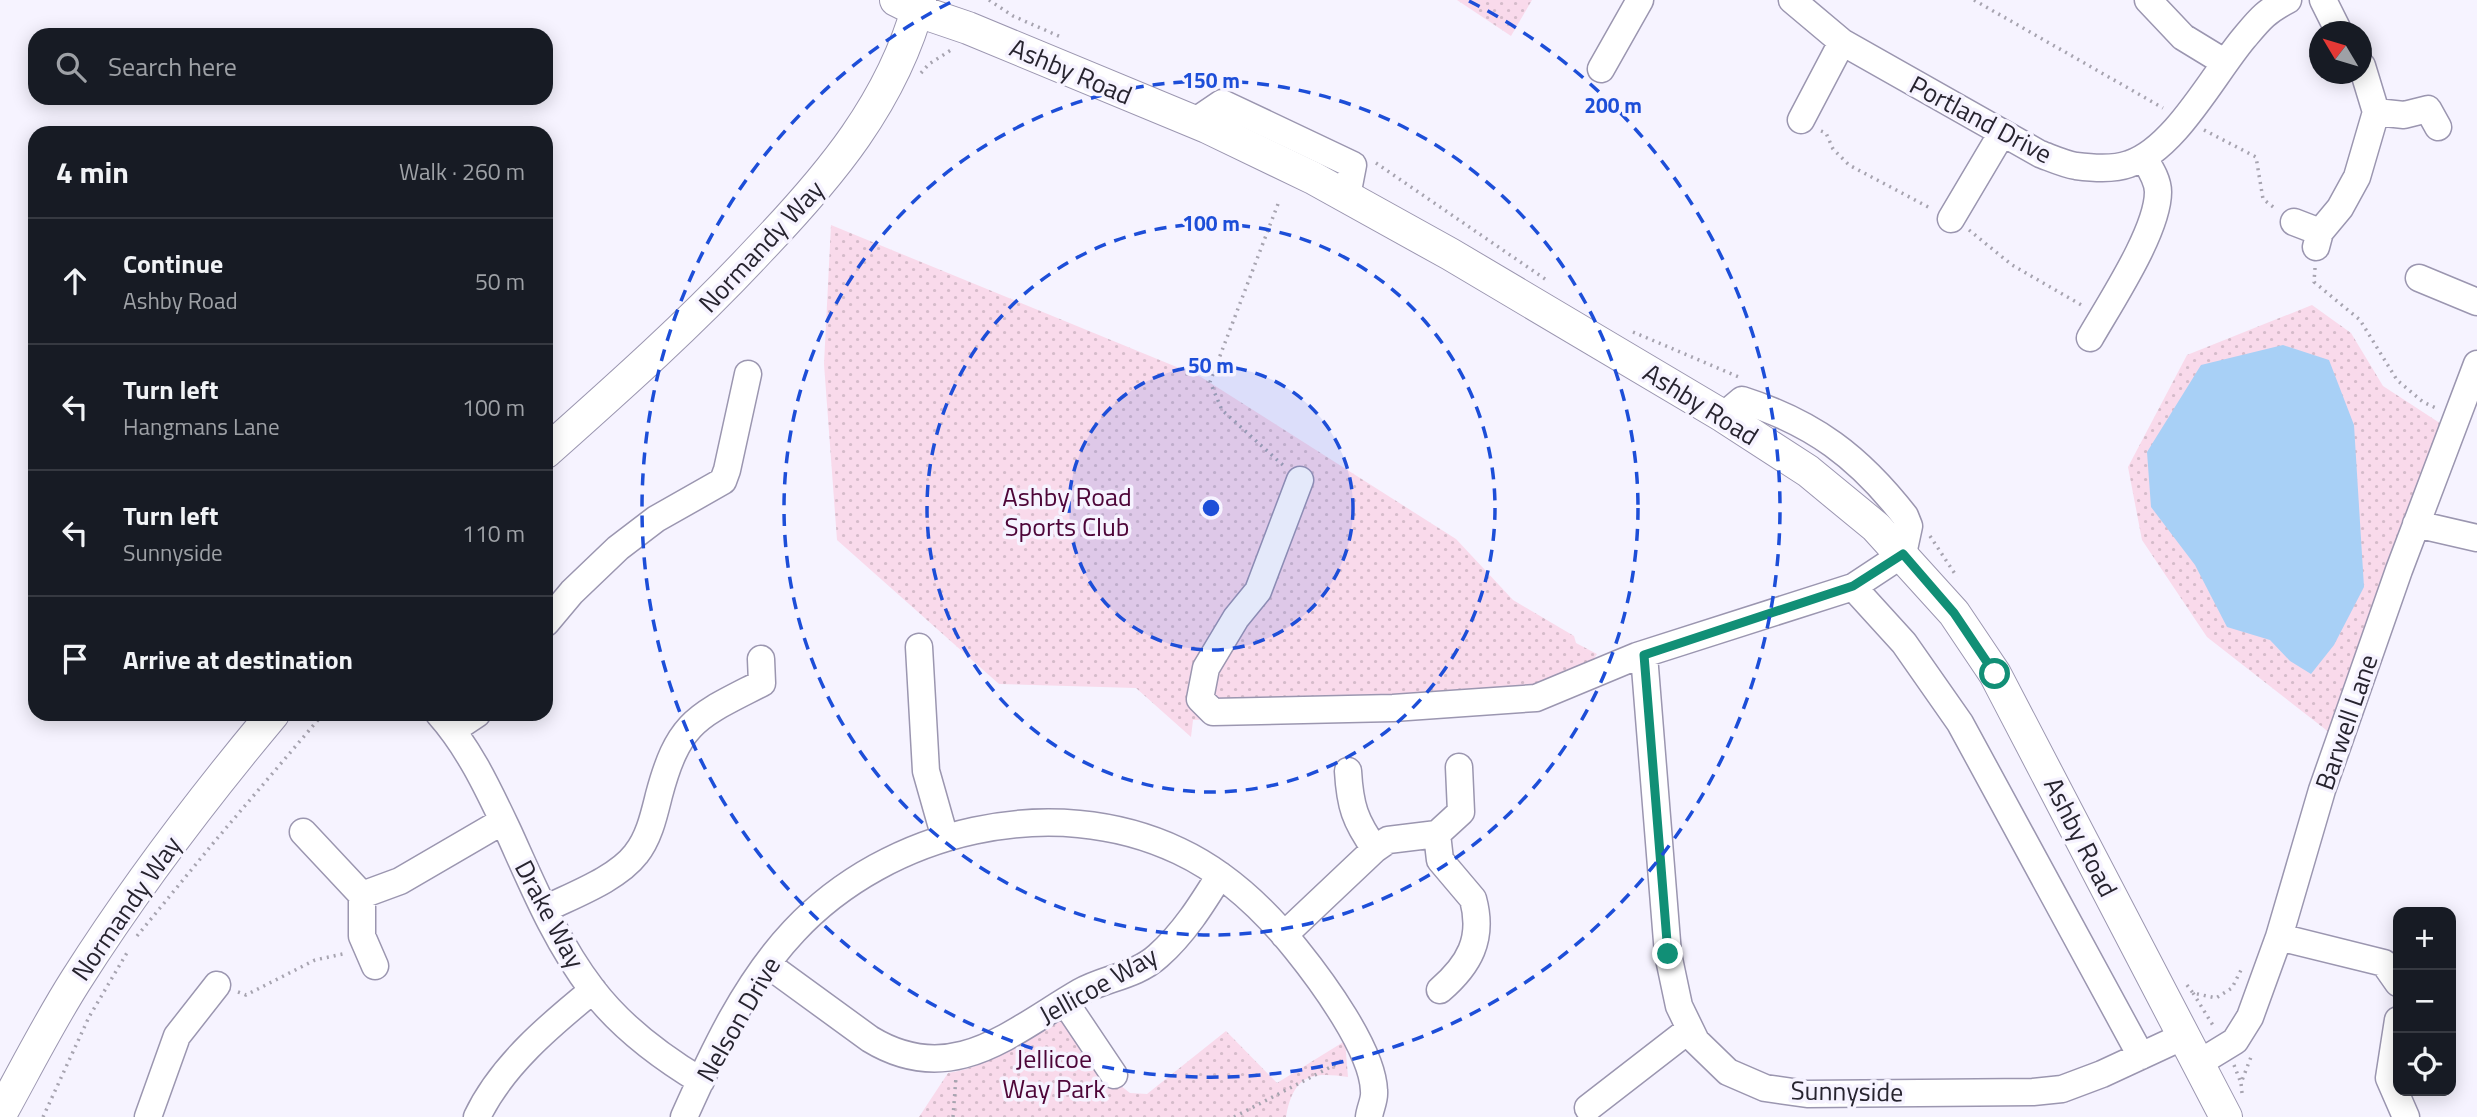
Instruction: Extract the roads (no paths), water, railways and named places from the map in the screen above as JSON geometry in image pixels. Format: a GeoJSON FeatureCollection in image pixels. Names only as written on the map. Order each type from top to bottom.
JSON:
{"type":"FeatureCollection","features":[{"type":"Feature","properties":{"kind":"main road","name":"Ashby Road"},"geometry":{"type":"LineString","coordinates":[[911,4],[1194,122],[1347,196],[1723,416],[1808,471],[1876,527],[1906,540],[1995,674],[2226,1117]]}},
{"type":"Feature","properties":{"kind":"main road","name":"Normandy Way"},"geometry":{"type":"LineString","coordinates":[[553,446],[671,340],[811,195],[874,110],[894,70],[911,4]]}},
{"type":"Feature","properties":{"kind":"main road","name":"Normandy Way"},"geometry":{"type":"LineString","coordinates":[[0,1115],[75,982],[135,891],[200,804],[267,721]]}},
{"type":"Feature","properties":{"kind":"street"},"geometry":{"type":"LineString","coordinates":[[1601,69],[1640,0]]}},
{"type":"Feature","properties":{"kind":"street","name":"Portland Drive"},"geometry":{"type":"LineString","coordinates":[[1792,0],[1842,42],[2040,154],[2073,166],[2112,168],[2144,158],[2166,139],[2184,120],[2224,62],[2268,10],[2288,0]]}},
{"type":"Feature","properties":{"kind":"street"},"geometry":{"type":"LineString","coordinates":[[2148,0],[2183,37],[2224,62]]}},
{"type":"Feature","properties":{"kind":"street"},"geometry":{"type":"LineString","coordinates":[[2323,0],[2334,21]]}},
{"type":"Feature","properties":{"kind":"street"},"geometry":{"type":"LineString","coordinates":[[1801,120],[1842,42]]}},
{"type":"Feature","properties":{"kind":"street"},"geometry":{"type":"LineString","coordinates":[[2294,222],[2318,239],[2340,208],[2357,177],[2376,112],[2367,84]]}},
{"type":"Feature","properties":{"kind":"street"},"geometry":{"type":"LineString","coordinates":[[1194,122],[1222,103],[1353,165],[1347,196]]}},
{"type":"Feature","properties":{"kind":"street"},"geometry":{"type":"LineString","coordinates":[[2376,112],[2404,115],[2435,110]]}},
{"type":"Feature","properties":{"kind":"street"},"geometry":{"type":"LineString","coordinates":[[1951,219],[2002,133]]}},
{"type":"Feature","properties":{"kind":"street"},"geometry":{"type":"LineString","coordinates":[[2090,338],[2140,247],[2157,209],[2159,189],[2144,158]]}},
{"type":"Feature","properties":{"kind":"street"},"geometry":{"type":"LineString","coordinates":[[2419,278],[2477,302]]}},
{"type":"Feature","properties":{"kind":"street","name":"Barwell Lane"},"geometry":{"type":"LineString","coordinates":[[2199,1063],[2235,1041],[2250,1017],[2279,937],[2322,790],[2416,524],[2477,364]]}},
{"type":"Feature","properties":{"kind":"street"},"geometry":{"type":"LineString","coordinates":[[553,615],[587,576],[618,548],[656,519],[723,481],[748,374]]}},
{"type":"Feature","properties":{"kind":"street"},"geometry":{"type":"LineString","coordinates":[[1300,480],[1258,591],[1236,618],[1206,668],[1200,699],[1213,712],[1393,708],[1536,698],[1606,667],[1853,586],[1906,540]]}},
{"type":"Feature","properties":{"kind":"street"},"geometry":{"type":"LineString","coordinates":[[2416,524],[2477,538]]}},
{"type":"Feature","properties":{"kind":"street"},"geometry":{"type":"LineString","coordinates":[[1853,586],[1904,643],[1960,723],[2140,1056]]}},
{"type":"Feature","properties":{"kind":"street"},"geometry":{"type":"LineString","coordinates":[[919,648],[926,771],[945,838]]}},
{"type":"Feature","properties":{"kind":"street","name":"Sunnyside"},"geometry":{"type":"LineString","coordinates":[[1644,655],[1668,954],[1679,1006],[1689,1029],[1704,1049],[1728,1072],[1765,1088],[1807,1094],[2033,1092],[2063,1089],[2184,1036]]}},
{"type":"Feature","properties":{"kind":"street"},"geometry":{"type":"LineString","coordinates":[[545,909],[619,870],[637,853],[646,837],[664,776],[678,742],[689,727],[704,714],[762,683],[761,659]]}},
{"type":"Feature","properties":{"kind":"street","name":"Drake Way"},"geometry":{"type":"LineString","coordinates":[[446,722],[480,773],[545,909],[579,971],[593,990],[653,1048],[701,1081]]}},
{"type":"Feature","properties":{"kind":"street"},"geometry":{"type":"LineString","coordinates":[[1284,935],[1375,849],[1388,840],[1437,834],[1461,813],[1459,767]]}},
{"type":"Feature","properties":{"kind":"street"},"geometry":{"type":"LineString","coordinates":[[1348,771],[1351,807],[1359,827],[1375,849]]}},
{"type":"Feature","properties":{"kind":"street"},"geometry":{"type":"LineString","coordinates":[[362,895],[411,875],[503,821]]}},
{"type":"Feature","properties":{"kind":"street","name":"Nelson Drive"},"geometry":{"type":"LineString","coordinates":[[684,1117],[748,991],[795,930],[819,907],[863,874],[896,857],[945,838],[1021,824],[1065,823],[1113,828],[1147,838],[1180,851],[1235,886],[1284,935],[1331,997],[1369,1068],[1374,1091],[1369,1117]]}},
{"type":"Feature","properties":{"kind":"street"},"geometry":{"type":"LineString","coordinates":[[303,832],[362,895],[362,936],[371,957]]}},
{"type":"Feature","properties":{"kind":"street"},"geometry":{"type":"LineString","coordinates":[[1437,834],[1440,860],[1473,899],[1475,907],[1471,955],[1458,974],[1440,990]]}},
{"type":"Feature","properties":{"kind":"street","name":"Jellicoe Way"},"geometry":{"type":"LineString","coordinates":[[767,964],[888,1050],[920,1058],[958,1057],[988,1047],[1096,984],[1134,971],[1158,957],[1188,925],[1220,875]]}},
{"type":"Feature","properties":{"kind":"street"},"geometry":{"type":"LineString","coordinates":[[2279,937],[2384,963],[2393,976]]}},
{"type":"Feature","properties":{"kind":"street"},"geometry":{"type":"LineString","coordinates":[[148,1117],[177,1036],[217,985]]}},
{"type":"Feature","properties":{"kind":"street"},"geometry":{"type":"LineString","coordinates":[[477,1117],[490,1093],[517,1061],[558,1019],[593,990]]}},
{"type":"Feature","properties":{"kind":"street"},"geometry":{"type":"LineString","coordinates":[[1065,1002],[1114,1074]]}},
{"type":"Feature","properties":{"kind":"street"},"geometry":{"type":"LineString","coordinates":[[1588,1108],[1689,1029]]}},
{"type":"Feature","properties":{"kind":"street"},"geometry":{"type":"LineString","coordinates":[[2396,1033],[2389,1078],[2406,1117]]}},
{"type":"Feature","properties":{"kind":"water"},"geometry":{"type":"Polygon","coordinates":[[[2283,345],[2329,360],[2354,425],[2364,587],[2334,645],[2311,674],[2290,661],[2270,640],[2227,627],[2195,565],[2151,507],[2147,452],[2201,365],[2283,345]]]}},
{"type":"Feature","properties":{"kind":"park label","name":"Ashby Road Sports Club"},"geometry":{"type":"Point","coordinates":[1067,511]}},
{"type":"Feature","properties":{"kind":"park label","name":"Jellicoe Way Park"},"geometry":{"type":"Point","coordinates":[1054,1073]}}]}
